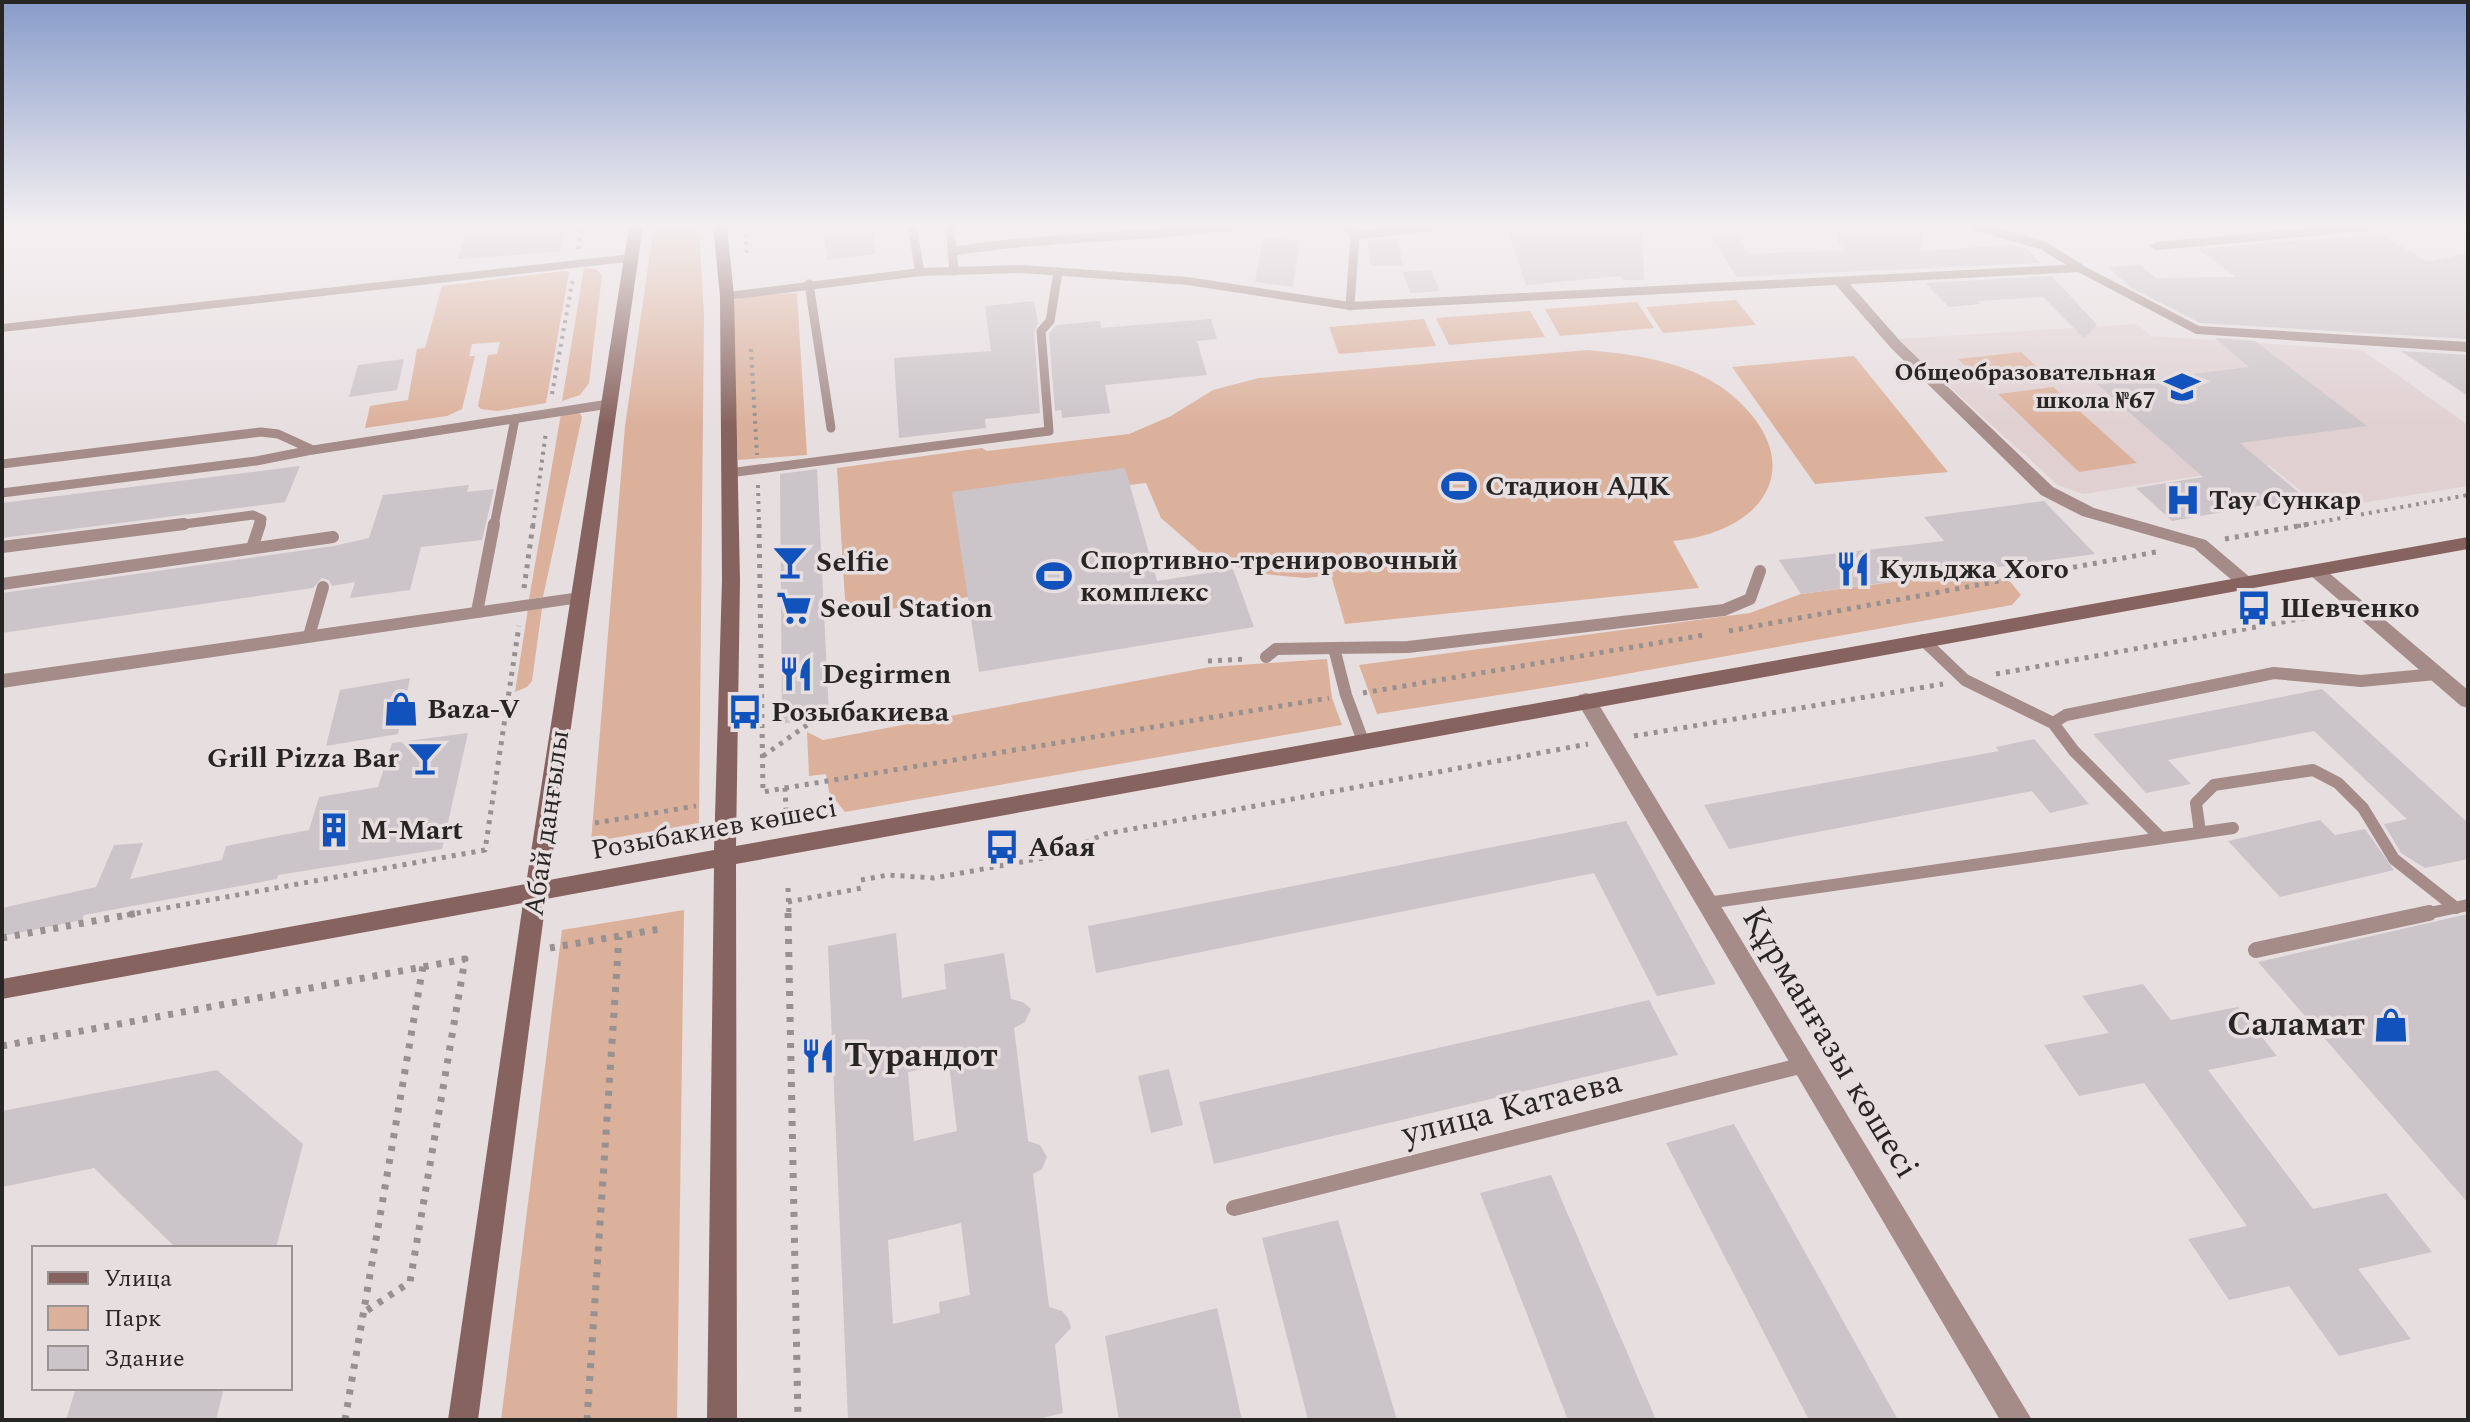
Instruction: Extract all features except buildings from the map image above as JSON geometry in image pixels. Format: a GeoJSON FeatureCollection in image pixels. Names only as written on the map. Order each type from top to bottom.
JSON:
{"type":"FeatureCollection","features":[{"type":"Feature","properties":{"kind":"main road","name":"Абай даңғылы"},"geometry":{"type":"LineString","coordinates":[[463,1420],[536,892],[626,292]]}},
{"type":"Feature","properties":{"kind":"main road"},"geometry":{"type":"LineString","coordinates":[[722,1420],[725,856],[730,669],[727,292]]}},
{"type":"Feature","properties":{"kind":"main road"},"geometry":{"type":"LineString","coordinates":[[2246,583],[2468,543]]}},
{"type":"Feature","properties":{"kind":"main road","name":"Розыбакиев көшесі"},"geometry":{"type":"LineString","coordinates":[[2,989],[2246,583]]}},
{"type":"Feature","properties":{"kind":"street"},"geometry":{"type":"LineString","coordinates":[[2,328],[316,292]]}},
{"type":"Feature","properties":{"kind":"street"},"geometry":{"type":"LineString","coordinates":[[727,296],[751,292]]}},
{"type":"Feature","properties":{"kind":"street"},"geometry":{"type":"LineString","coordinates":[[1262,292],[1350,306],[1607,292]]}},
{"type":"Feature","properties":{"kind":"street"},"geometry":{"type":"LineString","coordinates":[[1850,292],[1896,345],[2047,491],[2088,512],[2200,544],[2246,583]]}},
{"type":"Feature","properties":{"kind":"street"},"geometry":{"type":"LineString","coordinates":[[2126,292],[2196,330],[2468,347]]}},
{"type":"Feature","properties":{"kind":"street"},"geometry":{"type":"LineString","coordinates":[[2316,571],[2468,701]]}},
{"type":"Feature","properties":{"kind":"street"},"geometry":{"type":"LineString","coordinates":[[2,681],[580,598]]}},
{"type":"Feature","properties":{"kind":"street","name":"Құрманғазы көшесі"},"geometry":{"type":"LineString","coordinates":[[1586,700],[2017,1420]]}},
{"type":"Feature","properties":{"kind":"lane"},"geometry":{"type":"LineString","coordinates":[[810,292],[831,428]]}},
{"type":"Feature","properties":{"kind":"lane"},"geometry":{"type":"LineString","coordinates":[[729,473],[1049,431],[1041,331],[1050,321],[1056,292]]}},
{"type":"Feature","properties":{"kind":"lane"},"geometry":{"type":"LineString","coordinates":[[1350,306],[1351,292]]}},
{"type":"Feature","properties":{"kind":"lane"},"geometry":{"type":"LineString","coordinates":[[2,493],[256,461],[609,404]]}},
{"type":"Feature","properties":{"kind":"lane"},"geometry":{"type":"LineString","coordinates":[[477,612],[515,419]]}},
{"type":"Feature","properties":{"kind":"lane"},"geometry":{"type":"LineString","coordinates":[[2,464],[261,432],[278,434],[313,450]]}},
{"type":"Feature","properties":{"kind":"lane"},"geometry":{"type":"LineString","coordinates":[[2,547],[253,515],[262,519],[252,548]]}},
{"type":"Feature","properties":{"kind":"lane"},"geometry":{"type":"LineString","coordinates":[[2,584],[333,537]]}},
{"type":"Feature","properties":{"kind":"lane"},"geometry":{"type":"LineString","coordinates":[[1266,657],[1276,649],[1408,647],[1724,610],[1750,599],[1760,571]]}},
{"type":"Feature","properties":{"kind":"lane"},"geometry":{"type":"LineString","coordinates":[[309,636],[323,587]]}},
{"type":"Feature","properties":{"kind":"lane"},"geometry":{"type":"LineString","coordinates":[[1923,640],[1965,680],[2053,723],[2074,751],[2161,838]]}},
{"type":"Feature","properties":{"kind":"lane"},"geometry":{"type":"LineString","coordinates":[[1334,648],[1346,695],[1363,741]]}},
{"type":"Feature","properties":{"kind":"lane"},"geometry":{"type":"LineString","coordinates":[[2053,723],[2066,715],[2274,673],[2361,681],[2436,674]]}},
{"type":"Feature","properties":{"kind":"lane"},"geometry":{"type":"LineString","coordinates":[[2200,832],[2196,803],[2214,785],[2313,770],[2338,783],[2363,808],[2394,859],[2462,906]]}},
{"type":"Feature","properties":{"kind":"lane"},"geometry":{"type":"LineString","coordinates":[[1707,903],[2233,828]]}},
{"type":"Feature","properties":{"kind":"lane"},"geometry":{"type":"LineString","coordinates":[[2256,950],[2462,906]]}},
{"type":"Feature","properties":{"kind":"lane","name":"улица Катаева"},"geometry":{"type":"LineString","coordinates":[[1234,1208],[1804,1065]]}},
{"type":"Feature","properties":{"kind":"path"},"geometry":{"type":"LineString","coordinates":[[2,938],[485,850],[548,414],[570,292]]}},
{"type":"Feature","properties":{"kind":"path"},"geometry":{"type":"LineString","coordinates":[[751,342],[758,469],[763,792],[1886,604],[2468,495]]}},
{"type":"Feature","properties":{"kind":"path"},"geometry":{"type":"LineString","coordinates":[[1208,661],[1266,657]]}},
{"type":"Feature","properties":{"kind":"path"},"geometry":{"type":"LineString","coordinates":[[762,756],[807,725]]}},
{"type":"Feature","properties":{"kind":"path"},"geometry":{"type":"LineString","coordinates":[[861,880],[888,875],[934,878],[1054,856],[1105,834],[1610,740]]}},
{"type":"Feature","properties":{"kind":"path"},"geometry":{"type":"LineString","coordinates":[[785,788],[786,809]]}},
{"type":"Feature","properties":{"kind":"path"},"geometry":{"type":"LineString","coordinates":[[595,823],[696,806]]}},
{"type":"Feature","properties":{"kind":"path"},"geometry":{"type":"LineString","coordinates":[[788,888],[798,1420]]}},
{"type":"Feature","properties":{"kind":"path"},"geometry":{"type":"LineString","coordinates":[[788,902],[862,888]]}},
{"type":"Feature","properties":{"kind":"path"},"geometry":{"type":"LineString","coordinates":[[547,948],[660,929]]}},
{"type":"Feature","properties":{"kind":"path"},"geometry":{"type":"LineString","coordinates":[[587,1420],[619,937]]}},
{"type":"Feature","properties":{"kind":"path"},"geometry":{"type":"LineString","coordinates":[[2,1046],[465,959],[410,1282],[363,1313]]}},
{"type":"Feature","properties":{"kind":"path"},"geometry":{"type":"LineString","coordinates":[[345,1420],[423,966]]}},
{"type":"Feature","properties":{"kind":"shaded area","name":"Общеобразовательная школа №67"},"geometry":{"type":"Polygon","coordinates":[[[2137,324],[2151,336],[2362,350],[2468,425],[2468,486],[2323,509],[2269,465],[2083,494],[2058,485],[1897,339],[2137,324]]]}},
{"type":"Feature","properties":{"kind":"green space"},"geometry":{"type":"Polygon","coordinates":[[[440,292],[565,292],[546,403],[497,411],[481,409],[478,406],[488,355],[497,354],[500,342],[472,344],[469,356],[475,356],[462,409],[447,416],[365,428],[370,406],[408,400],[417,349],[425,348],[440,292]]]}},
{"type":"Feature","properties":{"kind":"green space"},"geometry":{"type":"Polygon","coordinates":[[[580,292],[600,292],[589,383],[580,395],[562,401],[580,292]]]}},
{"type":"Feature","properties":{"kind":"green space"},"geometry":{"type":"Polygon","coordinates":[[[644,292],[703,292],[699,823],[591,842],[625,426],[644,292]]]}},
{"type":"Feature","properties":{"kind":"green space"},"geometry":{"type":"Polygon","coordinates":[[[797,293],[807,455],[738,460],[732,301],[747,296],[797,293]]]}},
{"type":"Feature","properties":{"kind":"green space"},"geometry":{"type":"Polygon","coordinates":[[[1736,300],[1756,325],[1663,333],[1646,307],[1736,300]]]}},
{"type":"Feature","properties":{"kind":"green space"},"geometry":{"type":"Polygon","coordinates":[[[1637,302],[1654,328],[1560,336],[1545,309],[1637,302]]]}},
{"type":"Feature","properties":{"kind":"green space"},"geometry":{"type":"Polygon","coordinates":[[[1530,311],[1545,337],[1449,345],[1436,318],[1530,311]]]}},
{"type":"Feature","properties":{"kind":"green space"},"geometry":{"type":"Polygon","coordinates":[[[1424,319],[1436,346],[1339,354],[1329,327],[1424,319]]]}},
{"type":"Feature","properties":{"kind":"green space","name":"Стадион АДК"},"geometry":{"type":"Polygon","coordinates":[[[1588,350],[1643,357],[1696,373],[1728,392],[1754,418],[1768,443],[1773,467],[1768,489],[1754,508],[1733,523],[1706,535],[1673,541],[1699,588],[1345,624],[1331,575],[1306,578],[1252,573],[1199,551],[1161,518],[1146,483],[1130,485],[1124,468],[968,597],[846,616],[837,468],[982,448],[987,451],[1129,434],[1171,416],[1213,390],[1259,378],[1588,350]]]}},
{"type":"Feature","properties":{"kind":"green space"},"geometry":{"type":"Polygon","coordinates":[[[2021,352],[2038,368],[1974,375],[1958,359],[2021,352]]]}},
{"type":"Feature","properties":{"kind":"green space"},"geometry":{"type":"Polygon","coordinates":[[[1854,356],[1948,472],[1815,484],[1732,367],[1854,356]]]}},
{"type":"Feature","properties":{"kind":"green space"},"geometry":{"type":"Polygon","coordinates":[[[2053,387],[2137,463],[2079,472],[1998,394],[2053,387]]]}},
{"type":"Feature","properties":{"kind":"green space"},"geometry":{"type":"Polygon","coordinates":[[[562,408],[578,410],[582,417],[543,597],[529,599],[562,408]]]}},
{"type":"Feature","properties":{"kind":"green space"},"geometry":{"type":"Polygon","coordinates":[[[1970,572],[2009,580],[2021,595],[2012,605],[1581,682],[1377,714],[1359,665],[1750,613],[1801,594],[1970,572]]]}},
{"type":"Feature","properties":{"kind":"green space"},"geometry":{"type":"Polygon","coordinates":[[[542,608],[532,681],[515,692],[528,609],[542,608]]]}},
{"type":"Feature","properties":{"kind":"green space"},"geometry":{"type":"Polygon","coordinates":[[[1327,659],[1332,698],[1342,725],[845,812],[829,792],[826,774],[809,776],[807,732],[823,740],[1210,667],[1327,659]]]}},
{"type":"Feature","properties":{"kind":"green space"},"geometry":{"type":"Polygon","coordinates":[[[684,910],[677,1420],[501,1420],[562,930],[684,910]]]}},
{"type":"Feature","properties":{"kind":"place","name":"Общеобразовательная школа №67"},"geometry":{"type":"Point","coordinates":[2182,387]}},
{"type":"Feature","properties":{"kind":"place","name":"Стадион АДК"},"geometry":{"type":"Point","coordinates":[1459,486]}},
{"type":"Feature","properties":{"kind":"place","name":"Тау Сункар"},"geometry":{"type":"Point","coordinates":[2183,500]}},
{"type":"Feature","properties":{"kind":"place","name":"Selfie"},"geometry":{"type":"Point","coordinates":[790,562]}},
{"type":"Feature","properties":{"kind":"place","name":"Кульджа Хого"},"geometry":{"type":"Point","coordinates":[1853,569]}},
{"type":"Feature","properties":{"kind":"place","name":"Спортивно-тренировочный комплекс"},"geometry":{"type":"Point","coordinates":[1054,576]}},
{"type":"Feature","properties":{"kind":"place","name":"Seoul Station"},"geometry":{"type":"Point","coordinates":[794,608]}},
{"type":"Feature","properties":{"kind":"place","name":"Шевченко"},"geometry":{"type":"Point","coordinates":[2254,608]}},
{"type":"Feature","properties":{"kind":"place","name":"Degirmen"},"geometry":{"type":"Point","coordinates":[796,674]}},
{"type":"Feature","properties":{"kind":"place","name":"Baza-V"},"geometry":{"type":"Point","coordinates":[401,709]}},
{"type":"Feature","properties":{"kind":"place","name":"Розыбакиева"},"geometry":{"type":"Point","coordinates":[745,712]}},
{"type":"Feature","properties":{"kind":"place","name":"Grill Pizza Bar"},"geometry":{"type":"Point","coordinates":[425,758]}},
{"type":"Feature","properties":{"kind":"place","name":"M-Mart"},"geometry":{"type":"Point","coordinates":[334,830]}},
{"type":"Feature","properties":{"kind":"place","name":"Абая"},"geometry":{"type":"Point","coordinates":[1002,847]}},
{"type":"Feature","properties":{"kind":"place","name":"Саламат"},"geometry":{"type":"Point","coordinates":[2391,1025]}},
{"type":"Feature","properties":{"kind":"place","name":"Турандот"},"geometry":{"type":"Point","coordinates":[818,1056]}}]}
